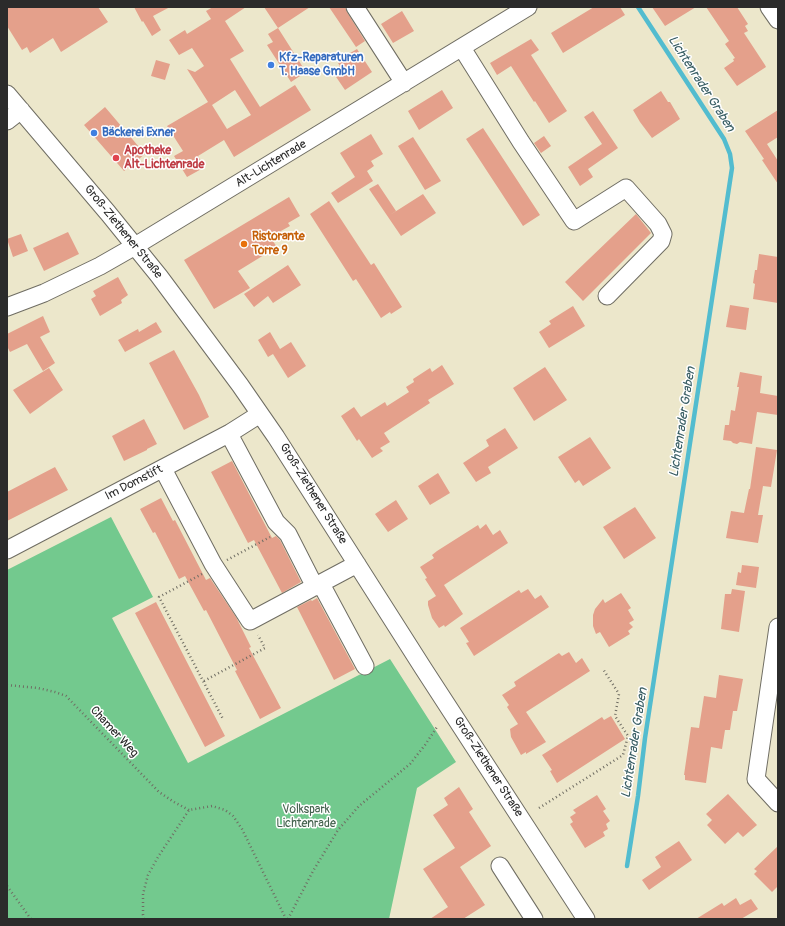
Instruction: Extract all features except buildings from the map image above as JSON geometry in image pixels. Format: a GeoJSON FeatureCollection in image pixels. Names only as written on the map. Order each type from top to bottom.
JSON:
{"type":"FeatureCollection","features":[{"type":"Feature","properties":{"kind":"street"},"geometry":{"type":"LineString","coordinates":[[355,7],[404,83]]}},
{"type":"Feature","properties":{"kind":"street","name":"Alt-Lichtenrade"},"geometry":{"type":"LineString","coordinates":[[7,307],[44,293],[100,266],[135,246],[528,7]]}},
{"type":"Feature","properties":{"kind":"street"},"geometry":{"type":"LineString","coordinates":[[770,7],[778,20]]}},
{"type":"Feature","properties":{"kind":"street"},"geometry":{"type":"LineString","coordinates":[[462,48],[521,142],[574,221],[626,188],[658,224],[663,234],[661,242],[608,296]]}},
{"type":"Feature","properties":{"kind":"street","name":"Groß-Ziethener Straße"},"geometry":{"type":"LineString","coordinates":[[7,94],[135,246],[198,328],[260,414],[301,474],[357,564],[586,919]]}},
{"type":"Feature","properties":{"kind":"street"},"geometry":{"type":"LineString","coordinates":[[7,121],[21,110]]}},
{"type":"Feature","properties":{"kind":"street","name":"Im Domstift"},"geometry":{"type":"LineString","coordinates":[[7,550],[229,434],[260,414]]}},
{"type":"Feature","properties":{"kind":"street"},"geometry":{"type":"LineString","coordinates":[[229,434],[276,522],[288,534],[365,666]]}},
{"type":"Feature","properties":{"kind":"street"},"geometry":{"type":"LineString","coordinates":[[163,468],[214,567],[250,621],[357,564]]}},
{"type":"Feature","properties":{"kind":"street"},"geometry":{"type":"LineString","coordinates":[[778,627],[756,779],[778,803]]}},
{"type":"Feature","properties":{"kind":"street"},"geometry":{"type":"LineString","coordinates":[[500,866],[534,919]]}},
{"type":"Feature","properties":{"kind":"path"},"geometry":{"type":"LineString","coordinates":[[223,719],[159,597],[283,530]]}},
{"type":"Feature","properties":{"kind":"path"},"geometry":{"type":"LineString","coordinates":[[204,681],[265,648],[250,621]]}},
{"type":"Feature","properties":{"kind":"path"},"geometry":{"type":"LineString","coordinates":[[539,808],[623,755],[628,736],[615,716],[619,694],[603,669]]}},
{"type":"Feature","properties":{"kind":"path","name":"Chamer Weg"},"geometry":{"type":"LineString","coordinates":[[7,685],[38,688],[66,696],[159,792],[190,810]]}},
{"type":"Feature","properties":{"kind":"path"},"geometry":{"type":"LineString","coordinates":[[287,919],[313,871],[338,830],[359,806],[410,764],[437,727]]}},
{"type":"Feature","properties":{"kind":"path"},"geometry":{"type":"LineString","coordinates":[[144,919],[143,894],[148,875],[158,857],[190,810],[212,806],[225,810],[233,816],[242,829],[287,919]]}},
{"type":"Feature","properties":{"kind":"path"},"geometry":{"type":"LineString","coordinates":[[7,886],[31,919]]}},
{"type":"Feature","properties":{"kind":"green space","name":"Volkspark Lichtenrade"},"geometry":{"type":"Polygon","coordinates":[[[111,517],[153,597],[112,618],[188,763],[390,659],[456,762],[417,788],[389,919],[7,919],[7,570],[111,517]]]}},
{"type":"Feature","properties":{"kind":"waterway","name":"Lichtenrader Graben"},"geometry":{"type":"LineString","coordinates":[[627,866],[645,738],[732,168],[730,154],[724,139],[638,7]]}},
{"type":"Feature","properties":{"kind":"place","name":"Kfz-Reparaturen T. Haase GmbH"},"geometry":{"type":"Point","coordinates":[271,65]}},
{"type":"Feature","properties":{"kind":"place","name":"Bäckerei Exner"},"geometry":{"type":"Point","coordinates":[94,133]}},
{"type":"Feature","properties":{"kind":"place","name":"Apotheke Alt-Lichtenrade"},"geometry":{"type":"Point","coordinates":[116,158]}},
{"type":"Feature","properties":{"kind":"place","name":"Ristorante Torre 9"},"geometry":{"type":"Point","coordinates":[244,244]}}]}
